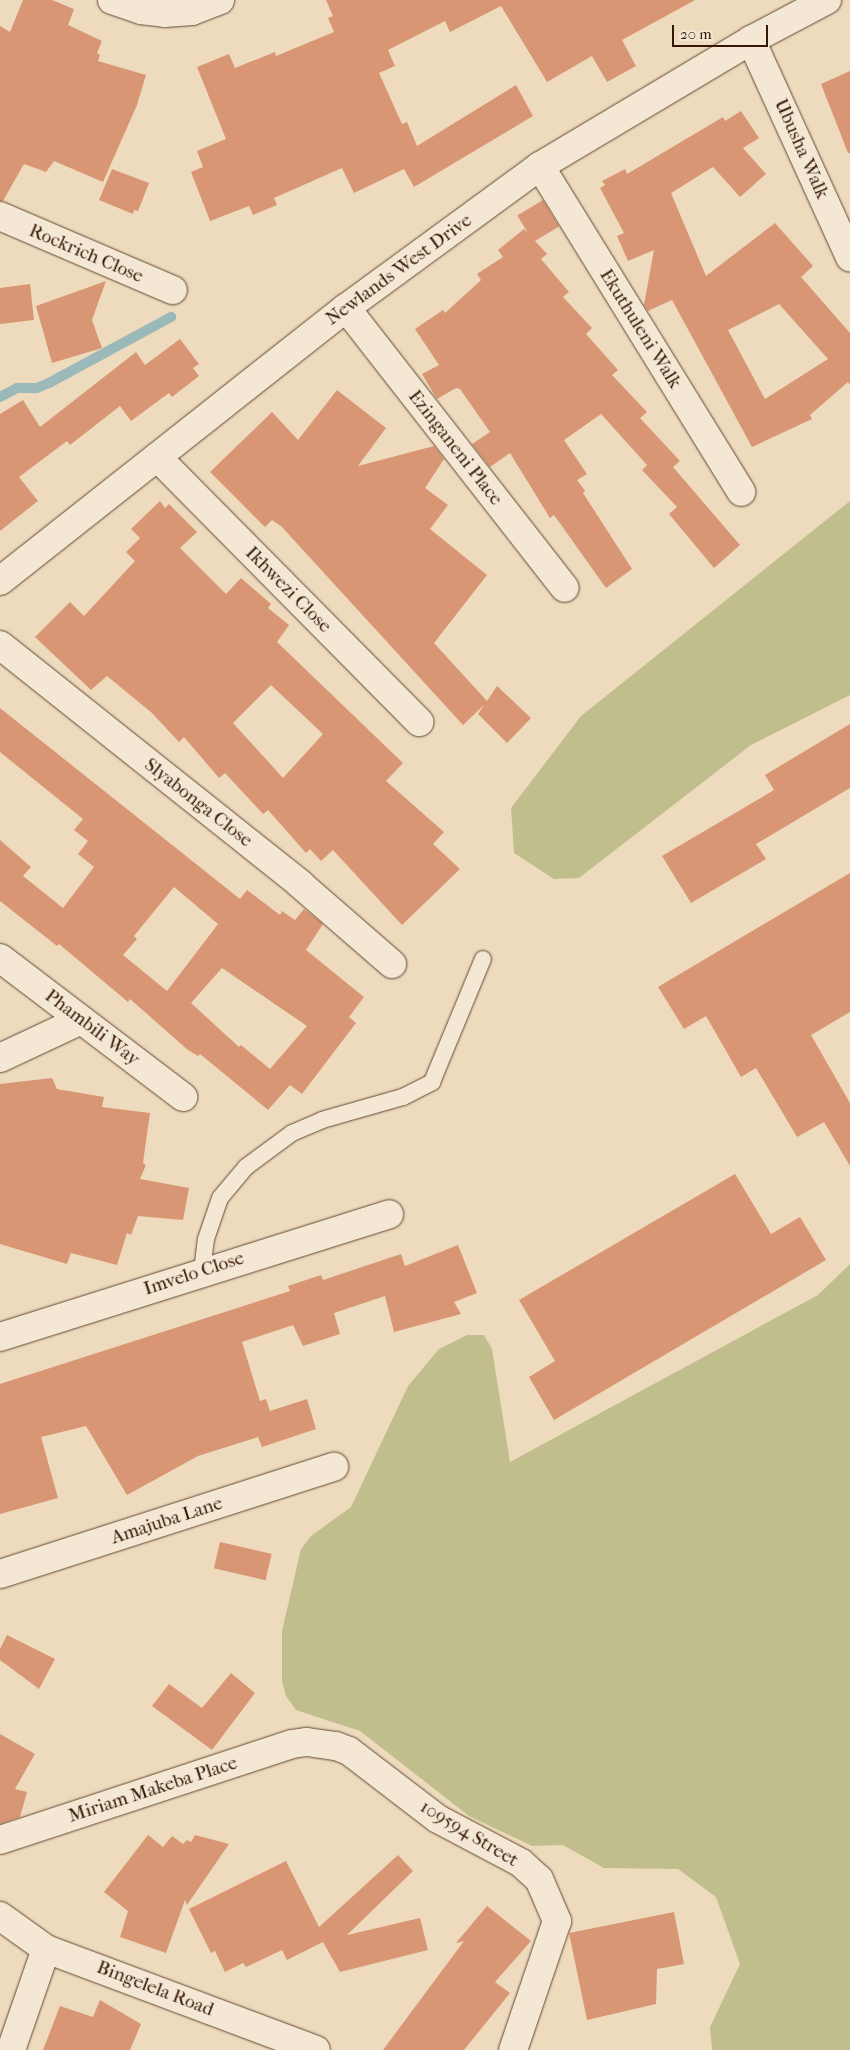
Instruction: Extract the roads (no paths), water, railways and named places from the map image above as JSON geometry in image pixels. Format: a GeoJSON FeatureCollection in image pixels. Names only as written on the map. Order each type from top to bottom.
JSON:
{"type":"FeatureCollection","features":[{"type":"Feature","properties":{"kind":"street"},"geometry":{"type":"LineString","coordinates":[[112,0],[141,10],[165,13],[192,11],[220,0]]}},
{"type":"Feature","properties":{"kind":"street","name":"Newlands West Drive"},"geometry":{"type":"LineString","coordinates":[[0,581],[346,308],[540,166],[751,40],[826,0]]}},
{"type":"Feature","properties":{"kind":"street","name":"Ubusha Walk"},"geometry":{"type":"LineString","coordinates":[[751,40],[850,258]]}},
{"type":"Feature","properties":{"kind":"street","name":"Ekuthuleni Walk"},"geometry":{"type":"LineString","coordinates":[[540,166],[741,492]]}},
{"type":"Feature","properties":{"kind":"street","name":"Rockrich Close"},"geometry":{"type":"LineString","coordinates":[[0,216],[172,290]]}},
{"type":"Feature","properties":{"kind":"street","name":"Ezinganeni Place"},"geometry":{"type":"LineString","coordinates":[[346,308],[565,588]]}},
{"type":"Feature","properties":{"kind":"street","name":"Ikhwezi Close"},"geometry":{"type":"LineString","coordinates":[[157,457],[419,722]]}},
{"type":"Feature","properties":{"kind":"street","name":"Slyabonga Close"},"geometry":{"type":"LineString","coordinates":[[0,646],[300,884],[392,964]]}},
{"type":"Feature","properties":{"kind":"street","name":"Phambili Way"},"geometry":{"type":"LineString","coordinates":[[0,958],[183,1097]]}},
{"type":"Feature","properties":{"kind":"street"},"geometry":{"type":"LineString","coordinates":[[0,1058],[81,1020]]}},
{"type":"Feature","properties":{"kind":"street","name":"Imvelo Close"},"geometry":{"type":"LineString","coordinates":[[0,1337],[202,1271],[388,1214]]}},
{"type":"Feature","properties":{"kind":"street","name":"Amajuba Lane"},"geometry":{"type":"LineString","coordinates":[[0,1574],[334,1467]]}},
{"type":"Feature","properties":{"kind":"street","name":"Miriam Makeba Place"},"geometry":{"type":"LineString","coordinates":[[0,1840],[307,1742]]}},
{"type":"Feature","properties":{"kind":"street","name":"109594 Street"},"geometry":{"type":"LineString","coordinates":[[307,1742],[336,1746],[349,1751],[438,1819],[521,1863],[539,1879],[557,1921],[513,2050]]}},
{"type":"Feature","properties":{"kind":"street","name":"Bingelela Road"},"geometry":{"type":"LineString","coordinates":[[0,1916],[46,1949],[277,2043],[316,2050]]}},
{"type":"Feature","properties":{"kind":"street"},"geometry":{"type":"LineString","coordinates":[[11,2050],[46,1949]]}},
{"type":"Feature","properties":{"kind":"lane"},"geometry":{"type":"LineString","coordinates":[[202,1271],[206,1239],[220,1198],[246,1167],[292,1133],[322,1120],[403,1097],[432,1082],[483,959]]}},
{"type":"Feature","properties":{"kind":"waterway"},"geometry":{"type":"LineString","coordinates":[[0,397],[17,388],[37,388],[49,383],[171,317]]}}]}
